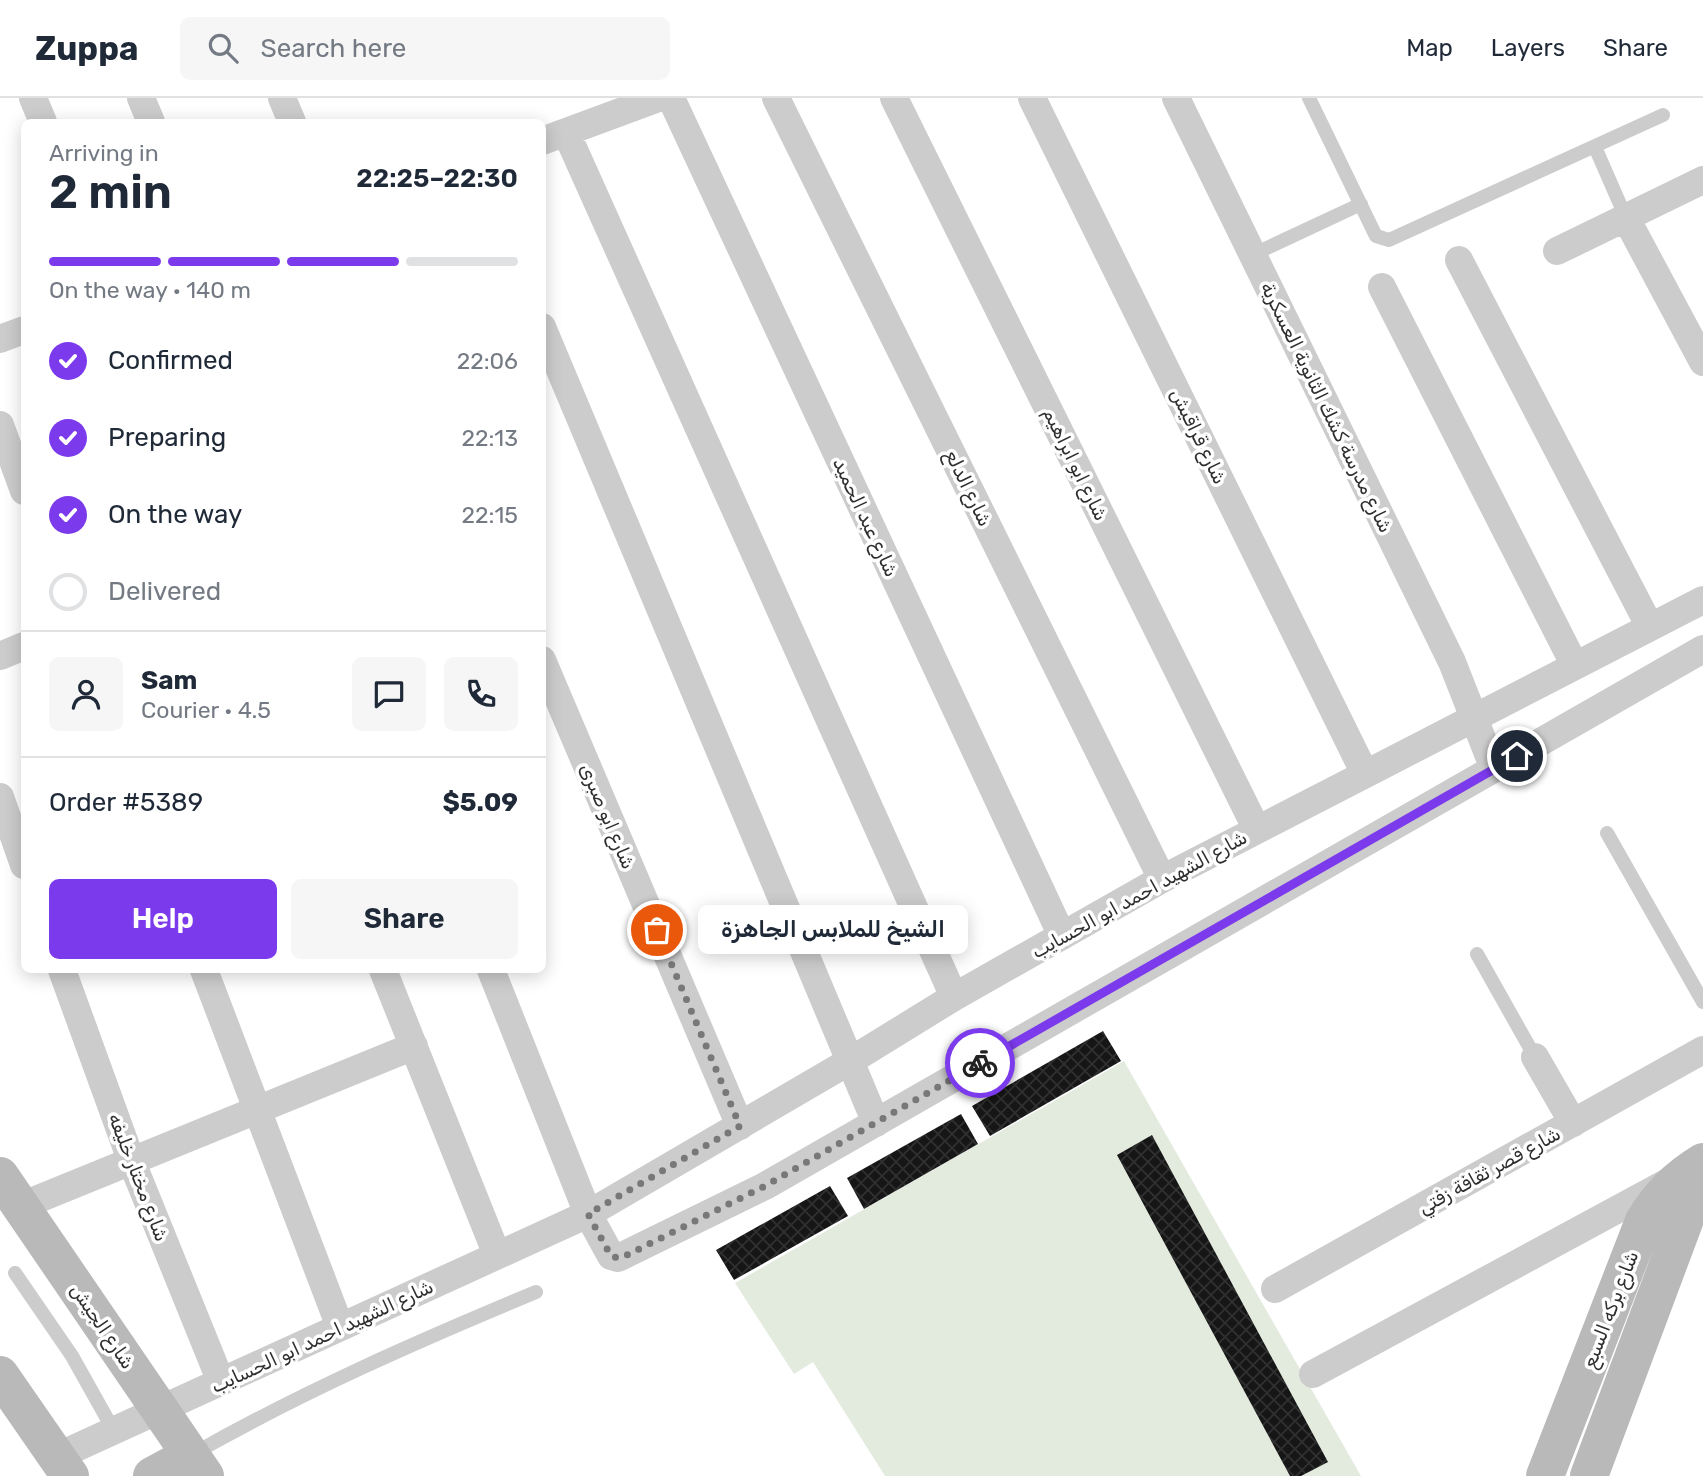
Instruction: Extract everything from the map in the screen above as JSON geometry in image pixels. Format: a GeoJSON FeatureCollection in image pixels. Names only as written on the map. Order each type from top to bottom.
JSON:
{"type":"FeatureCollection","features":[{"type":"Feature","properties":{"kind":"main road","name":"شارع الجيش"},"geometry":{"type":"LineString","coordinates":[[0,1175],[198,1466]]}},
{"type":"Feature","properties":{"kind":"main road","name":"شارع بركه السبع"},"geometry":{"type":"LineString","coordinates":[[1589,1476],[1698,1183]]}},
{"type":"Feature","properties":{"kind":"main road","name":"شارع بركه السبع"},"geometry":{"type":"LineString","coordinates":[[1545,1476],[1644,1221],[1661,1195],[1698,1183]]}},
{"type":"Feature","properties":{"kind":"main road"},"geometry":{"type":"LineString","coordinates":[[0,1376],[61,1468]]}},
{"type":"Feature","properties":{"kind":"main road"},"geometry":{"type":"LineString","coordinates":[[152,1476],[198,1466]]}},
{"type":"Feature","properties":{"kind":"street"},"geometry":{"type":"LineString","coordinates":[[33,98],[42,119]]}},
{"type":"Feature","properties":{"kind":"street"},"geometry":{"type":"LineString","coordinates":[[141,98],[150,119]]}},
{"type":"Feature","properties":{"kind":"street"},"geometry":{"type":"LineString","coordinates":[[282,98],[291,119]]}},
{"type":"Feature","properties":{"kind":"street"},"geometry":{"type":"LineString","coordinates":[[658,98],[554,136],[954,997]]}},
{"type":"Feature","properties":{"kind":"street","name":"شارع عبد الحميد"},"geometry":{"type":"LineString","coordinates":[[671,98],[1062,936]]}},
{"type":"Feature","properties":{"kind":"street","name":"شارع الدلع"},"geometry":{"type":"LineString","coordinates":[[776,98],[1162,879]]}},
{"type":"Feature","properties":{"kind":"street","name":"شارع ابو ابراهيم"},"geometry":{"type":"LineString","coordinates":[[894,98],[1257,830]]}},
{"type":"Feature","properties":{"kind":"street","name":"شارع قراقيش"},"geometry":{"type":"LineString","coordinates":[[1032,98],[1365,774]]}},
{"type":"Feature","properties":{"kind":"street","name":"شارع مدرسة كشك الثانوية العسكرية"},"geometry":{"type":"LineString","coordinates":[[1176,98],[1452,662],[1494,769]]}},
{"type":"Feature","properties":{"kind":"street"},"geometry":{"type":"LineString","coordinates":[[1557,251],[1703,180]]}},
{"type":"Feature","properties":{"kind":"street"},"geometry":{"type":"LineString","coordinates":[[1626,218],[1703,362]]}},
{"type":"Feature","properties":{"kind":"street"},"geometry":{"type":"LineString","coordinates":[[1459,260],[1650,627]]}},
{"type":"Feature","properties":{"kind":"street"},"geometry":{"type":"LineString","coordinates":[[1382,287],[1575,666]]}},
{"type":"Feature","properties":{"kind":"street"},"geometry":{"type":"LineString","coordinates":[[546,337],[876,1123]]}},
{"type":"Feature","properties":{"kind":"street"},"geometry":{"type":"LineString","coordinates":[[0,425],[16,473]]}},
{"type":"Feature","properties":{"kind":"street","name":"شارع الشهيد احمد ابو الحسايب"},"geometry":{"type":"LineString","coordinates":[[61,1468],[114,1431],[588,1214],[954,997],[1162,879],[1703,600]]}},
{"type":"Feature","properties":{"kind":"street"},"geometry":{"type":"LineString","coordinates":[[0,656],[21,647]]}},
{"type":"Feature","properties":{"kind":"street"},"geometry":{"type":"LineString","coordinates":[[492,973],[588,1214],[611,1256],[618,1258],[765,1186],[1703,649]]}},
{"type":"Feature","properties":{"kind":"street","name":"شارع ابو صبرى"},"geometry":{"type":"LineString","coordinates":[[546,669],[740,1126]]}},
{"type":"Feature","properties":{"kind":"street"},"geometry":{"type":"LineString","coordinates":[[0,797],[21,856]]}},
{"type":"Feature","properties":{"kind":"street","name":"شارع مختار خليفه"},"geometry":{"type":"LineString","coordinates":[[63,973],[131,1160],[221,1382]]}},
{"type":"Feature","properties":{"kind":"street"},"geometry":{"type":"LineString","coordinates":[[205,973],[340,1327]]}},
{"type":"Feature","properties":{"kind":"street"},"geometry":{"type":"LineString","coordinates":[[384,973],[497,1255]]}},
{"type":"Feature","properties":{"kind":"street"},"geometry":{"type":"LineString","coordinates":[[22,1206],[414,1046]]}},
{"type":"Feature","properties":{"kind":"street","name":"شارع قصر ثقافة زفتي"},"geometry":{"type":"LineString","coordinates":[[1275,1289],[1703,1050]]}},
{"type":"Feature","properties":{"kind":"street"},"geometry":{"type":"LineString","coordinates":[[1535,1057],[1573,1123]]}},
{"type":"Feature","properties":{"kind":"street"},"geometry":{"type":"LineString","coordinates":[[1313,1374],[1698,1183]]}},
{"type":"Feature","properties":{"kind":"lane"},"geometry":{"type":"LineString","coordinates":[[1309,98],[1376,236],[1389,240],[1663,115]]}},
{"type":"Feature","properties":{"kind":"lane"},"geometry":{"type":"LineString","coordinates":[[1595,147],[1626,218]]}},
{"type":"Feature","properties":{"kind":"lane"},"geometry":{"type":"LineString","coordinates":[[1252,255],[1361,204]]}},
{"type":"Feature","properties":{"kind":"lane"},"geometry":{"type":"LineString","coordinates":[[1607,832],[1703,1002]]}},
{"type":"Feature","properties":{"kind":"lane"},"geometry":{"type":"LineString","coordinates":[[1477,954],[1535,1057]]}},
{"type":"Feature","properties":{"kind":"lane"},"geometry":{"type":"LineString","coordinates":[[15,1273],[72,1356],[114,1431]]}},
{"type":"Feature","properties":{"kind":"lane"},"geometry":{"type":"LineString","coordinates":[[198,1466],[256,1419],[356,1368],[536,1292]]}},
{"type":"Feature","properties":{"kind":"lane"},"geometry":{"type":"LineString","coordinates":[[1604,1476],[1606,1431]]}},
{"type":"Feature","properties":{"kind":"shaded area"},"geometry":{"type":"Polygon","coordinates":[[[1124,1061],[1361,1476],[885,1476],[813,1362],[794,1374],[735,1283],[1124,1061]]]}},
{"type":"Feature","properties":{"kind":"building"},"geometry":{"type":"Polygon","coordinates":[[[1103,1031],[1121,1061],[990,1136],[972,1106],[1103,1031]]]}},
{"type":"Feature","properties":{"kind":"building"},"geometry":{"type":"Polygon","coordinates":[[[961,1114],[978,1144],[864,1209],[847,1178],[961,1114]]]}},
{"type":"Feature","properties":{"kind":"building"},"geometry":{"type":"Polygon","coordinates":[[[1152,1135],[1328,1462],[1301,1476],[1290,1476],[1117,1155],[1152,1135]]]}},
{"type":"Feature","properties":{"kind":"building"},"geometry":{"type":"Polygon","coordinates":[[[830,1186],[848,1216],[734,1280],[716,1250],[830,1186]]]}},
{"type":"Feature","properties":{"kind":"way so far"},"geometry":{"type":"LineString","coordinates":[[657,930],[740,1126],[588,1214],[611,1256],[625,1256],[765,1186],[980,1063]]}},
{"type":"Feature","properties":{"kind":"place","name":"الشيخ للملابس الجاهزة"},"geometry":{"type":"Point","coordinates":[657,930]}},
{"type":"Feature","properties":{"kind":"route"},"geometry":{"type":"LineString","coordinates":[[980,1063],[1517,756]]}}]}
